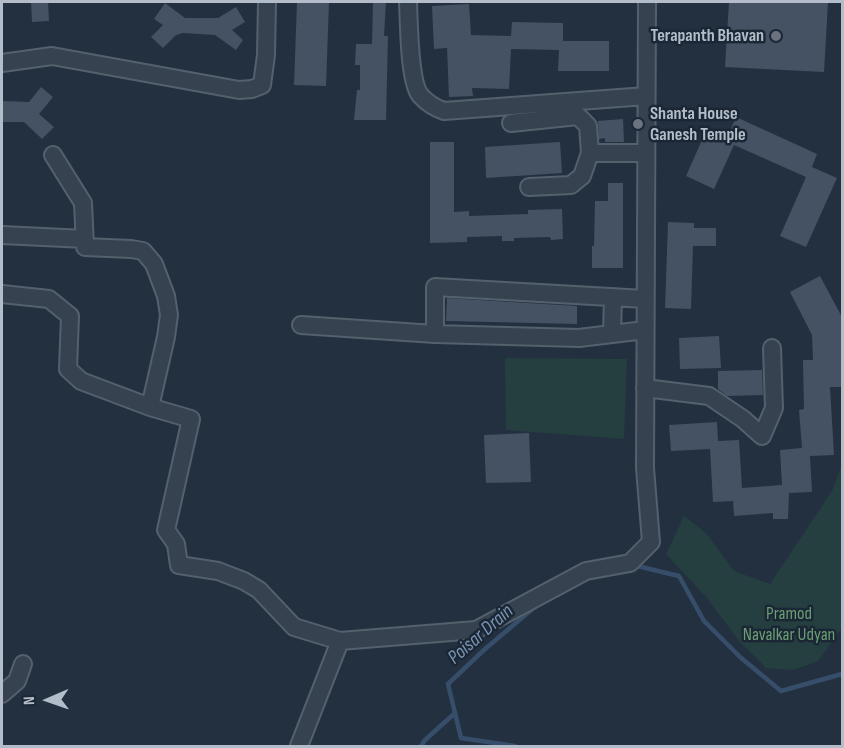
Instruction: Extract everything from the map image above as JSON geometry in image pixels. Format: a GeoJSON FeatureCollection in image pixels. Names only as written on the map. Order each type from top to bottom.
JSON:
{"type":"FeatureCollection","features":[{"type":"Feature","properties":{"kind":"street"},"geometry":{"type":"LineString","coordinates":[[2,63],[52,56],[239,90],[252,89],[262,85],[266,55],[267,2]]}},
{"type":"Feature","properties":{"kind":"street"},"geometry":{"type":"LineString","coordinates":[[408,2],[413,78],[419,94],[435,108],[444,111],[646,96]]}},
{"type":"Feature","properties":{"kind":"street"},"geometry":{"type":"LineString","coordinates":[[2,294],[50,299],[70,316],[68,369],[81,381],[192,420],[166,530],[176,544],[179,565],[218,571],[244,581],[259,590],[294,627],[340,641],[476,630],[586,571],[630,563],[651,542],[645,468],[647,2]]}},
{"type":"Feature","properties":{"kind":"street"},"geometry":{"type":"LineString","coordinates":[[511,123],[578,116],[588,126],[590,153],[582,176],[572,185],[529,187]]}},
{"type":"Feature","properties":{"kind":"street"},"geometry":{"type":"LineString","coordinates":[[590,153],[646,153]]}},
{"type":"Feature","properties":{"kind":"street"},"geometry":{"type":"LineString","coordinates":[[53,155],[83,202],[85,247],[143,251],[154,264],[166,296],[169,315],[150,407]]}},
{"type":"Feature","properties":{"kind":"street"},"geometry":{"type":"LineString","coordinates":[[2,235],[85,239]]}},
{"type":"Feature","properties":{"kind":"street"},"geometry":{"type":"LineString","coordinates":[[435,334],[435,287],[645,299]]}},
{"type":"Feature","properties":{"kind":"street"},"geometry":{"type":"LineString","coordinates":[[612,334],[613,297]]}},
{"type":"Feature","properties":{"kind":"street"},"geometry":{"type":"LineString","coordinates":[[301,325],[435,334],[579,338],[645,330]]}},
{"type":"Feature","properties":{"kind":"street"},"geometry":{"type":"LineString","coordinates":[[645,388],[709,396],[743,419],[762,436],[774,408],[772,348]]}},
{"type":"Feature","properties":{"kind":"street"},"geometry":{"type":"LineString","coordinates":[[299,747],[340,641]]}},
{"type":"Feature","properties":{"kind":"street"},"geometry":{"type":"LineString","coordinates":[[2,694],[17,681],[23,664]]}},
{"type":"Feature","properties":{"kind":"green space"},"geometry":{"type":"Polygon","coordinates":[[[505,358],[627,359],[624,439],[506,430],[505,358]]]}},
{"type":"Feature","properties":{"kind":"green space","name":"Pramod Navalkar Udyan"},"geometry":{"type":"Polygon","coordinates":[[[842,465],[842,628],[818,661],[793,670],[766,668],[739,641],[707,598],[666,554],[684,516],[706,533],[734,571],[770,584],[832,491],[842,465]]]}},
{"type":"Feature","properties":{"kind":"building"},"geometry":{"type":"Polygon","coordinates":[[[31,2],[48,2],[49,21],[32,22],[31,2]]]}},
{"type":"Feature","properties":{"kind":"building"},"geometry":{"type":"Polygon","coordinates":[[[297,2],[329,2],[326,86],[294,85],[297,2]]]}},
{"type":"Feature","properties":{"kind":"building"},"geometry":{"type":"Polygon","coordinates":[[[373,2],[386,2],[384,36],[388,36],[386,120],[354,120],[357,90],[360,90],[360,65],[355,65],[356,44],[372,44],[373,2]]]}},
{"type":"Feature","properties":{"kind":"building","name":"Terapanth Bhavan"},"geometry":{"type":"Polygon","coordinates":[[[729,2],[828,2],[824,72],[725,67],[729,2]]]}},
{"type":"Feature","properties":{"kind":"building"},"geometry":{"type":"Polygon","coordinates":[[[165,3],[185,18],[218,18],[236,7],[245,22],[232,30],[243,40],[236,50],[215,35],[183,33],[176,35],[163,48],[151,37],[163,25],[154,19],[165,3]]]}},
{"type":"Feature","properties":{"kind":"building"},"geometry":{"type":"Polygon","coordinates":[[[469,4],[471,35],[511,36],[512,22],[563,23],[563,41],[609,41],[609,71],[558,71],[559,50],[511,49],[509,89],[472,88],[473,96],[449,97],[447,48],[434,49],[432,6],[469,4]]]}},
{"type":"Feature","properties":{"kind":"building"},"geometry":{"type":"Polygon","coordinates":[[[41,87],[53,97],[39,114],[54,127],[42,139],[24,122],[2,122],[2,101],[29,102],[41,87]]]}},
{"type":"Feature","properties":{"kind":"building"},"geometry":{"type":"Polygon","coordinates":[[[736,117],[817,154],[812,167],[837,178],[806,247],[780,236],[806,177],[734,145],[714,189],[686,176],[706,131],[726,140],[736,117]]]}},
{"type":"Feature","properties":{"kind":"building"},"geometry":{"type":"Polygon","coordinates":[[[623,119],[624,142],[605,142],[605,138],[599,139],[598,121],[623,119]]]}},
{"type":"Feature","properties":{"kind":"building"},"geometry":{"type":"Polygon","coordinates":[[[430,142],[454,142],[454,212],[469,211],[469,216],[528,214],[528,210],[562,209],[563,239],[514,238],[514,241],[502,241],[502,236],[467,237],[467,242],[430,243],[430,142]]]}},
{"type":"Feature","properties":{"kind":"building"},"geometry":{"type":"Polygon","coordinates":[[[560,142],[562,173],[486,178],[485,147],[560,142]]]}},
{"type":"Feature","properties":{"kind":"building"},"geometry":{"type":"Polygon","coordinates":[[[608,183],[623,183],[623,268],[592,268],[595,201],[608,201],[608,183]]]}},
{"type":"Feature","properties":{"kind":"building"},"geometry":{"type":"Polygon","coordinates":[[[668,222],[694,223],[694,228],[716,228],[716,246],[693,246],[691,309],[665,308],[668,222]]]}},
{"type":"Feature","properties":{"kind":"building"},"geometry":{"type":"Polygon","coordinates":[[[820,276],[843,319],[843,387],[830,387],[834,455],[810,456],[812,492],[789,493],[788,519],[773,519],[773,513],[734,516],[733,501],[713,502],[710,449],[671,451],[669,425],[717,422],[718,441],[739,440],[742,488],[782,485],[780,450],[802,448],[799,410],[804,409],[803,360],[813,360],[812,335],[790,292],[820,276]]]}},
{"type":"Feature","properties":{"kind":"building"},"geometry":{"type":"Polygon","coordinates":[[[447,298],[577,306],[577,324],[446,321],[447,298]]]}},
{"type":"Feature","properties":{"kind":"building"},"geometry":{"type":"Polygon","coordinates":[[[719,336],[721,368],[680,369],[679,338],[719,336]]]}},
{"type":"Feature","properties":{"kind":"building"},"geometry":{"type":"Polygon","coordinates":[[[762,370],[763,395],[727,396],[718,389],[718,371],[762,370]]]}},
{"type":"Feature","properties":{"kind":"building"},"geometry":{"type":"Polygon","coordinates":[[[529,433],[531,482],[486,483],[484,435],[529,433]]]}},
{"type":"Feature","properties":{"kind":"waterway"},"geometry":{"type":"LineString","coordinates":[[633,565],[679,576],[704,621],[740,657],[781,691],[842,674]]}},
{"type":"Feature","properties":{"kind":"waterway","name":"Poisar Drain"},"geometry":{"type":"LineString","coordinates":[[515,746],[461,738],[448,684],[536,606]]}},
{"type":"Feature","properties":{"kind":"waterway"},"geometry":{"type":"LineString","coordinates":[[421,746],[455,713]]}},
{"type":"Feature","properties":{"kind":"place","name":"Terapanth Bhavan"},"geometry":{"type":"Point","coordinates":[776,36]}},
{"type":"Feature","properties":{"kind":"place","name":"Shanta House Ganesh Temple"},"geometry":{"type":"Point","coordinates":[638,124]}}]}
